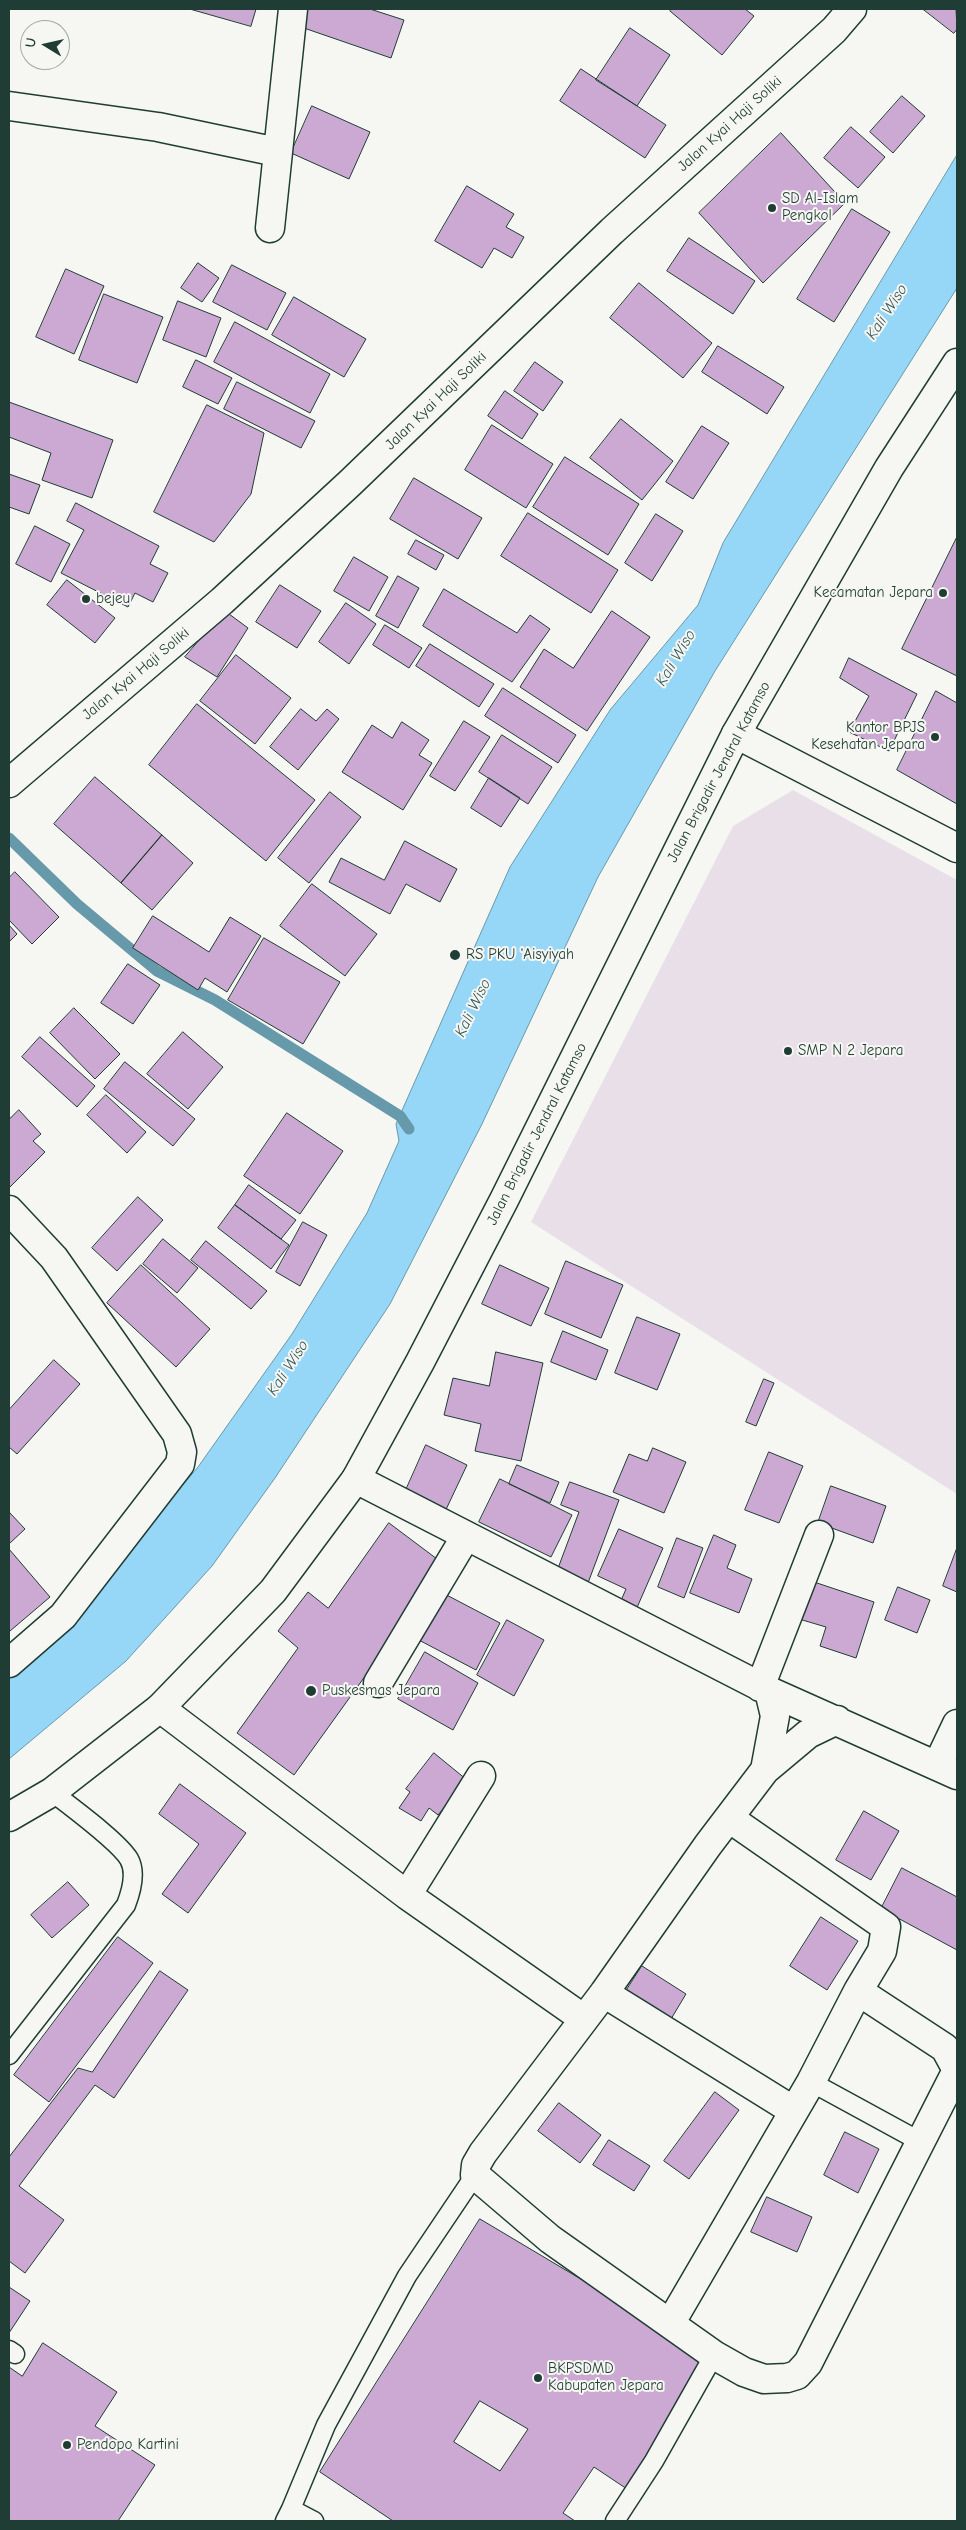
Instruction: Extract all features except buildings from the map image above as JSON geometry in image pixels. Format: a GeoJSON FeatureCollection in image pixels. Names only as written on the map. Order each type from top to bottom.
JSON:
{"type":"FeatureCollection","features":[{"type":"Feature","properties":{"kind":"street"},"geometry":{"type":"LineString","coordinates":[[270,228],[293,9]]}},
{"type":"Feature","properties":{"kind":"street","name":"Jalan Kyai Haji Soliki"},"geometry":{"type":"LineString","coordinates":[[9,783],[222,600],[343,490],[612,231],[834,30],[852,9]]}},
{"type":"Feature","properties":{"kind":"street"},"geometry":{"type":"LineString","coordinates":[[9,106],[158,127],[277,152]]}},
{"type":"Feature","properties":{"kind":"street","name":"Jalan Brigadir Jendral Katamso"},"geometry":{"type":"LineString","coordinates":[[9,1817],[52,1792],[160,1708],[274,1591],[356,1479],[420,1362],[504,1200],[736,734],[889,468],[957,363]]}},
{"type":"Feature","properties":{"kind":"street"},"geometry":{"type":"LineString","coordinates":[[736,734],[957,848]]}},
{"type":"Feature","properties":{"kind":"street"},"geometry":{"type":"LineString","coordinates":[[9,1210],[54,1258],[177,1434],[182,1452],[180,1464],[63,1616],[9,1663]]}},
{"type":"Feature","properties":{"kind":"street"},"geometry":{"type":"LineString","coordinates":[[356,1479],[764,1689],[947,1771],[957,1724]]}},
{"type":"Feature","properties":{"kind":"street"},"geometry":{"type":"LineString","coordinates":[[766,1770],[775,1716],[764,1689],[820,1535]]}},
{"type":"Feature","properties":{"kind":"street"},"geometry":{"type":"LineString","coordinates":[[378,1683],[466,1536]]}},
{"type":"Feature","properties":{"kind":"street"},"geometry":{"type":"LineString","coordinates":[[160,1708],[407,1895],[584,2019]]}},
{"type":"Feature","properties":{"kind":"street"},"geometry":{"type":"LineString","coordinates":[[836,1720],[808,1734],[766,1770],[708,1844],[604,1993],[483,2153],[476,2166],[475,2175],[550,2239],[714,2355],[744,2372],[764,2379],[787,2378],[797,2375],[808,2363],[957,2070],[945,2048],[858,1991]]}},
{"type":"Feature","properties":{"kind":"street"},"geometry":{"type":"LineString","coordinates":[[407,1895],[481,1776]]}},
{"type":"Feature","properties":{"kind":"street"},"geometry":{"type":"LineString","coordinates":[[670,2324],[811,2082],[858,1991],[882,1951],[886,1927],[729,1818]]}},
{"type":"Feature","properties":{"kind":"street"},"geometry":{"type":"LineString","coordinates":[[604,1993],[794,2111]]}},
{"type":"Feature","properties":{"kind":"lane"},"geometry":{"type":"LineString","coordinates":[[9,2055],[126,1905],[132,1890],[129,1860],[113,1842],[52,1792]]}},
{"type":"Feature","properties":{"kind":"lane"},"geometry":{"type":"LineString","coordinates":[[811,2082],[921,2142]]}},
{"type":"Feature","properties":{"kind":"lane"},"geometry":{"type":"LineString","coordinates":[[314,2521],[288,2515],[326,2425],[407,2276],[475,2175]]}},
{"type":"Feature","properties":{"kind":"lane"},"geometry":{"type":"LineString","coordinates":[[615,2521],[654,2461],[714,2355]]}},
{"type":"Feature","properties":{"kind":"shaded area","name":"SMP N 2 Jepara"},"geometry":{"type":"Polygon","coordinates":[[[793,790],[957,880],[957,1494],[531,1222],[733,826],[793,790]]]}},
{"type":"Feature","properties":{"kind":"water","name":"Kali Wiso"},"geometry":{"type":"Polygon","coordinates":[[[957,155],[957,288],[715,671],[598,877],[482,1124],[390,1304],[275,1478],[212,1566],[126,1661],[9,1759],[9,1673],[119,1559],[198,1467],[292,1334],[367,1213],[399,1141],[396,1124],[510,867],[610,710],[698,605],[723,543],[957,155]]]}},
{"type":"Feature","properties":{"kind":"waterway"},"geometry":{"type":"LineString","coordinates":[[9,838],[77,904],[157,971],[215,1000],[400,1116],[409,1129]]}},
{"type":"Feature","properties":{"kind":"place","name":"SD Al-Islam Pengkol"},"geometry":{"type":"Point","coordinates":[772,208]}},
{"type":"Feature","properties":{"kind":"place","name":"Kecamatan Jepara"},"geometry":{"type":"Point","coordinates":[943,593]}},
{"type":"Feature","properties":{"kind":"place","name":"bejeu"},"geometry":{"type":"Point","coordinates":[86,599]}},
{"type":"Feature","properties":{"kind":"place","name":"Kantor BPJS Kesehatan Jepara"},"geometry":{"type":"Point","coordinates":[935,737]}},
{"type":"Feature","properties":{"kind":"place","name":"RS PKU 'Aisyiyah"},"geometry":{"type":"Point","coordinates":[455,955]}},
{"type":"Feature","properties":{"kind":"place","name":"SMP N 2 Jepara"},"geometry":{"type":"Point","coordinates":[788,1051]}},
{"type":"Feature","properties":{"kind":"place","name":"Puskesmas Jepara"},"geometry":{"type":"Point","coordinates":[311,1691]}},
{"type":"Feature","properties":{"kind":"place","name":"BKPSDMD Kabupaten Jepara"},"geometry":{"type":"Point","coordinates":[538,2378]}},
{"type":"Feature","properties":{"kind":"place","name":"Pendopo Kartini"},"geometry":{"type":"Point","coordinates":[67,2445]}}]}
